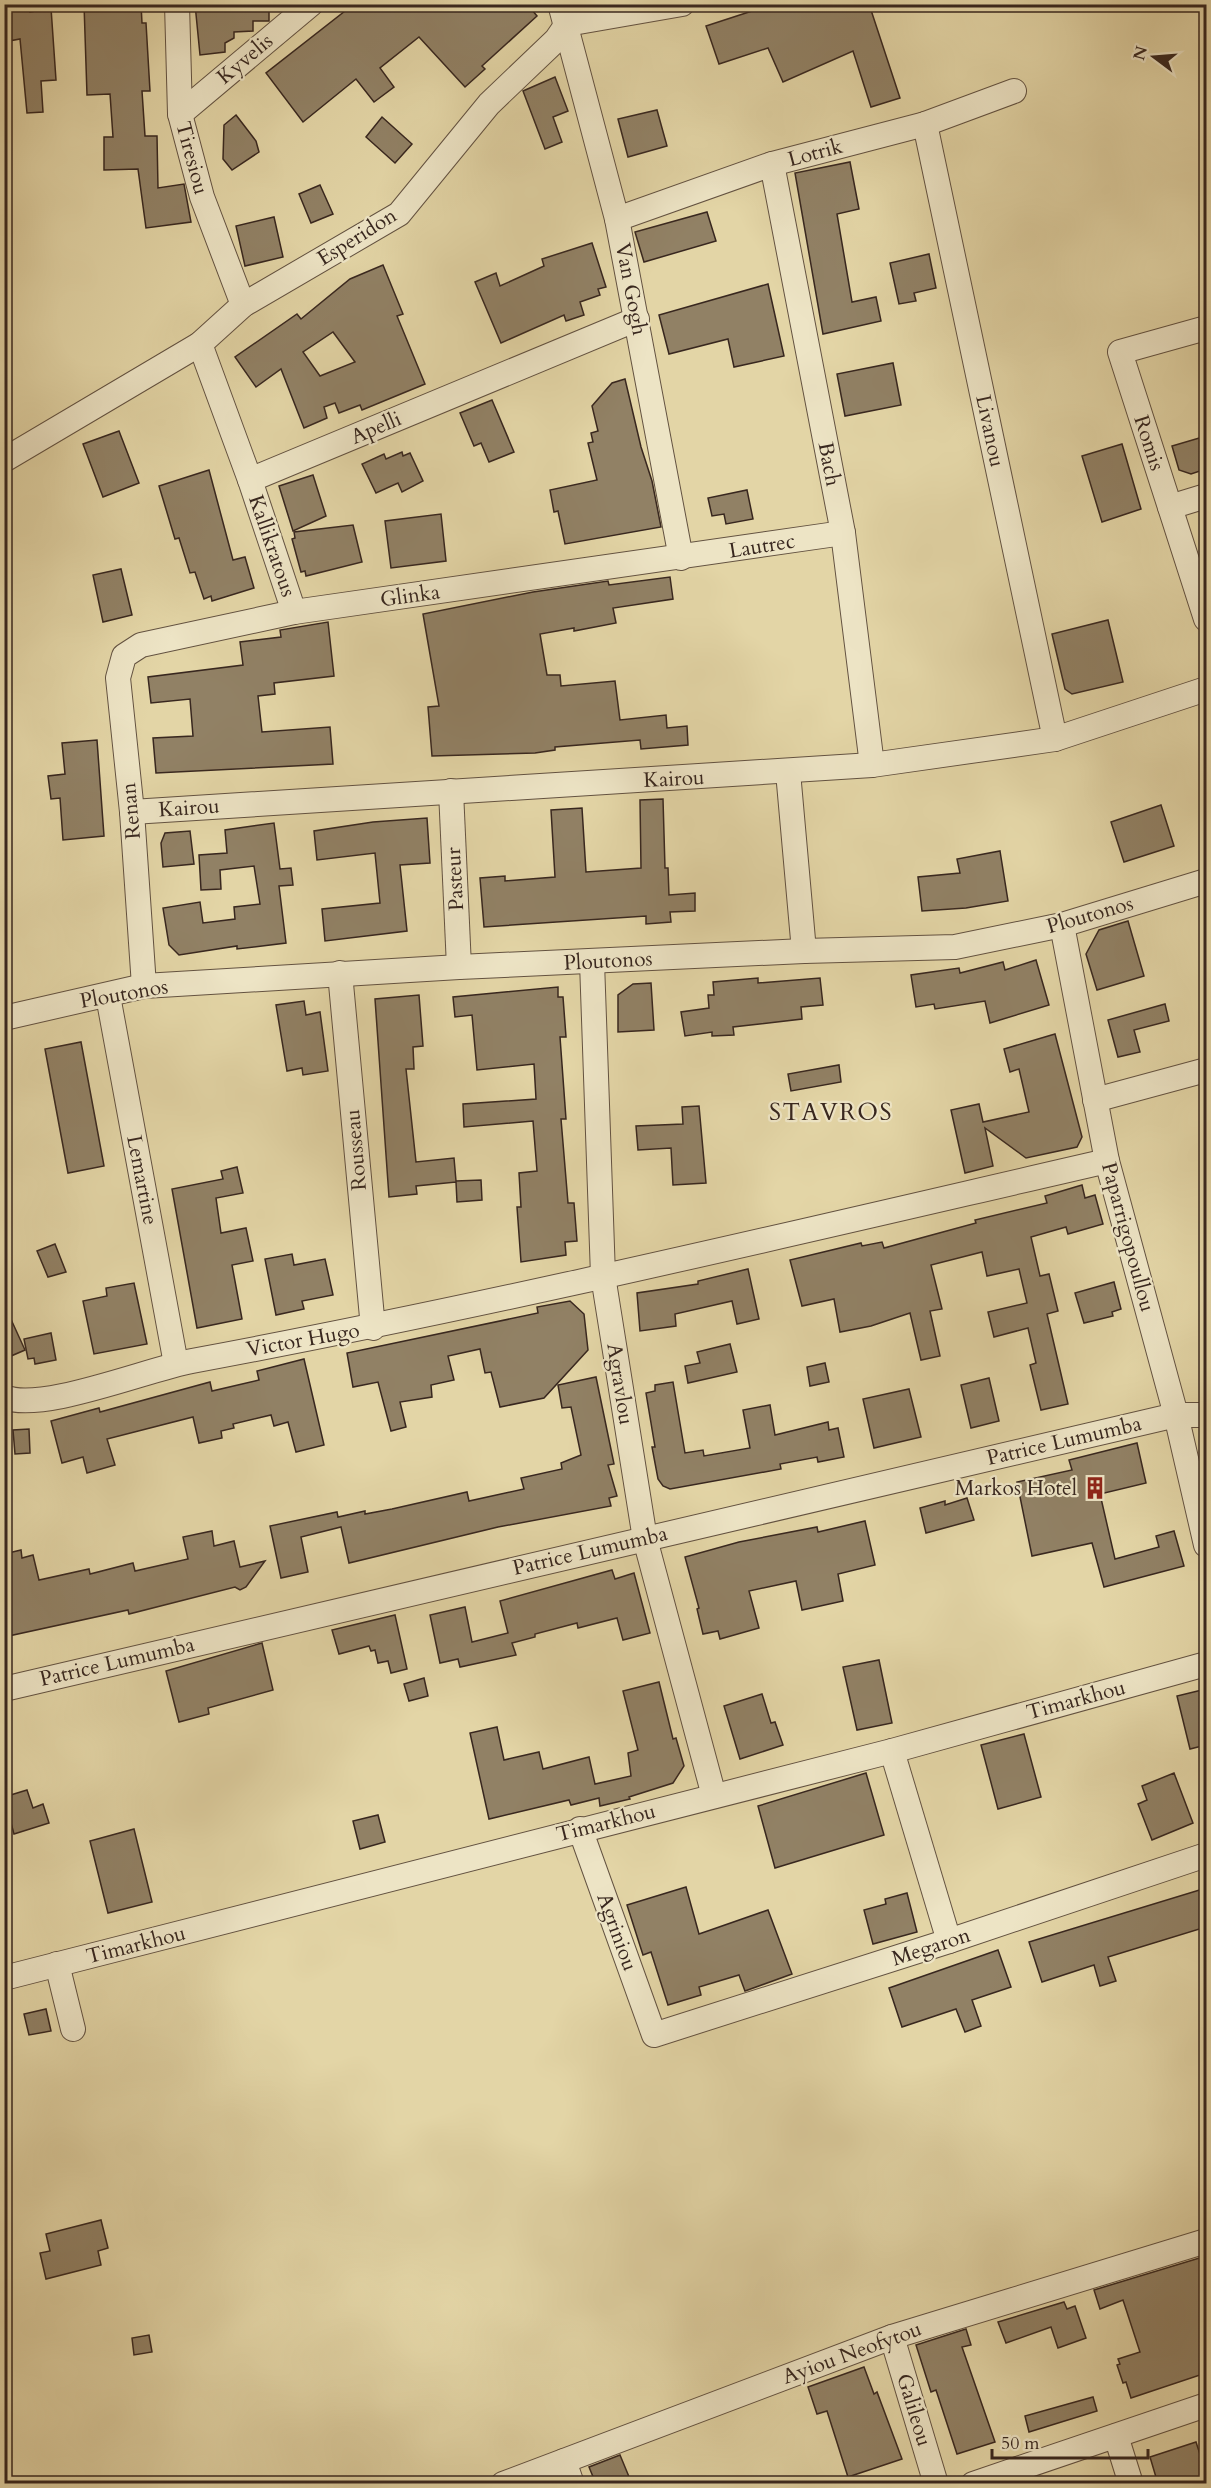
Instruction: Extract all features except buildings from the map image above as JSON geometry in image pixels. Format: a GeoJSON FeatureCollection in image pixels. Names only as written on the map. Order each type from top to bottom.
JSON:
{"type":"FeatureCollection","features":[{"type":"Feature","properties":{"kind":"street","name":"Tiresiou"},"geometry":{"type":"LineString","coordinates":[[177,4],[180,114],[202,197],[243,305]]}},
{"type":"Feature","properties":{"kind":"street","name":"Kyvelis"},"geometry":{"type":"LineString","coordinates":[[180,114],[310,4]]}},
{"type":"Feature","properties":{"kind":"street"},"geometry":{"type":"LineString","coordinates":[[563,14],[682,4]]}},
{"type":"Feature","properties":{"kind":"street","name":"Van Gogh"},"geometry":{"type":"LineString","coordinates":[[563,14],[617,219],[681,558]]}},
{"type":"Feature","properties":{"kind":"street","name":"Esperidon"},"geometry":{"type":"LineString","coordinates":[[4,460],[200,344],[243,305],[399,214],[489,104],[556,40],[563,14]]}},
{"type":"Feature","properties":{"kind":"street","name":"Lotrik"},"geometry":{"type":"LineString","coordinates":[[617,219],[772,164],[925,124],[1014,91]]}},
{"type":"Feature","properties":{"kind":"street","name":"Livanou"},"geometry":{"type":"LineString","coordinates":[[925,124],[1055,739]]}},
{"type":"Feature","properties":{"kind":"street","name":"Bach"},"geometry":{"type":"LineString","coordinates":[[772,164],[843,533],[872,765]]}},
{"type":"Feature","properties":{"kind":"street","name":"Apelli"},"geometry":{"type":"LineString","coordinates":[[250,480],[637,319]]}},
{"type":"Feature","properties":{"kind":"street","name":"Romis"},"geometry":{"type":"LineString","coordinates":[[1206,328],[1120,352],[1206,619]]}},
{"type":"Feature","properties":{"kind":"street"},"geometry":{"type":"LineString","coordinates":[[200,344],[250,480]]}},
{"type":"Feature","properties":{"kind":"street","name":"Kallikratous"},"geometry":{"type":"LineString","coordinates":[[250,480],[294,612]]}},
{"type":"Feature","properties":{"kind":"street"},"geometry":{"type":"LineString","coordinates":[[1170,507],[1206,496]]}},
{"type":"Feature","properties":{"kind":"street","name":"Lautrec"},"geometry":{"type":"LineString","coordinates":[[681,558],[843,533]]}},
{"type":"Feature","properties":{"kind":"street","name":"Glinka"},"geometry":{"type":"LineString","coordinates":[[141,645],[294,612],[681,558]]}},
{"type":"Feature","properties":{"kind":"street","name":"Renan"},"geometry":{"type":"LineString","coordinates":[[141,645],[124,656],[118,678],[132,812],[144,987]]}},
{"type":"Feature","properties":{"kind":"street","name":"Kairou"},"geometry":{"type":"LineString","coordinates":[[132,812],[872,765],[1055,739],[1206,689]]}},
{"type":"Feature","properties":{"kind":"street"},"geometry":{"type":"LineString","coordinates":[[788,772],[804,951]]}},
{"type":"Feature","properties":{"kind":"street","name":"Pasteur"},"geometry":{"type":"LineString","coordinates":[[451,791],[459,967]]}},
{"type":"Feature","properties":{"kind":"street","name":"Ploutonos"},"geometry":{"type":"LineString","coordinates":[[4,1018],[144,987],[459,967],[804,951],[955,947],[1062,925],[1206,881]]}},
{"type":"Feature","properties":{"kind":"street","name":"Paparrigopoullou"},"geometry":{"type":"LineString","coordinates":[[1062,925],[1107,1161],[1176,1415],[1206,1545]]}},
{"type":"Feature","properties":{"kind":"street","name":"Agravlou"},"geometry":{"type":"LineString","coordinates":[[592,962],[603,1276],[645,1539],[714,1796]]}},
{"type":"Feature","properties":{"kind":"street","name":"Rousseau"},"geometry":{"type":"LineString","coordinates":[[340,973],[374,1328]]}},
{"type":"Feature","properties":{"kind":"street","name":"Lemartine"},"geometry":{"type":"LineString","coordinates":[[108,996],[176,1364]]}},
{"type":"Feature","properties":{"kind":"street"},"geometry":{"type":"LineString","coordinates":[[1095,1100],[1206,1070]]}},
{"type":"Feature","properties":{"kind":"street","name":"Victor Hugo"},"geometry":{"type":"LineString","coordinates":[[4,1398],[16,1402],[53,1398],[176,1364],[374,1328],[1107,1161]]}},
{"type":"Feature","properties":{"kind":"street","name":"Patrice Lumumba"},"geometry":{"type":"LineString","coordinates":[[4,1689],[1176,1415],[1206,1415]]}},
{"type":"Feature","properties":{"kind":"street","name":"Timarkhou"},"geometry":{"type":"LineString","coordinates":[[4,1978],[892,1751],[1206,1664]]}},
{"type":"Feature","properties":{"kind":"street"},"geometry":{"type":"LineString","coordinates":[[892,1751],[949,1941]]}},
{"type":"Feature","properties":{"kind":"street","name":"Agriniou"},"geometry":{"type":"LineString","coordinates":[[580,1829],[654,2035]]}},
{"type":"Feature","properties":{"kind":"street","name":"Megaron"},"geometry":{"type":"LineString","coordinates":[[654,2035],[949,1941],[1206,1855]]}},
{"type":"Feature","properties":{"kind":"street"},"geometry":{"type":"LineString","coordinates":[[57,1964],[73,2029]]}},
{"type":"Feature","properties":{"kind":"street","name":"Ayiou Neofytou"},"geometry":{"type":"LineString","coordinates":[[503,2484],[568,2472],[892,2337],[1206,2241]]}},
{"type":"Feature","properties":{"kind":"street","name":"Galileou"},"geometry":{"type":"LineString","coordinates":[[892,2337],[936,2484]]}},
{"type":"Feature","properties":{"kind":"street"},"geometry":{"type":"LineString","coordinates":[[973,2484],[1206,2405]]}},
{"type":"Feature","properties":{"kind":"street"},"geometry":{"type":"LineString","coordinates":[[1116,2436],[1131,2484]]}},
{"type":"Feature","properties":{"kind":"place","name":"Markos Hotel"},"geometry":{"type":"Point","coordinates":[1095,1488]}},
{"type":"Feature","properties":{"kind":"district","name":"STAVROS"},"geometry":{"type":"Point","coordinates":[831,1112]}}]}
